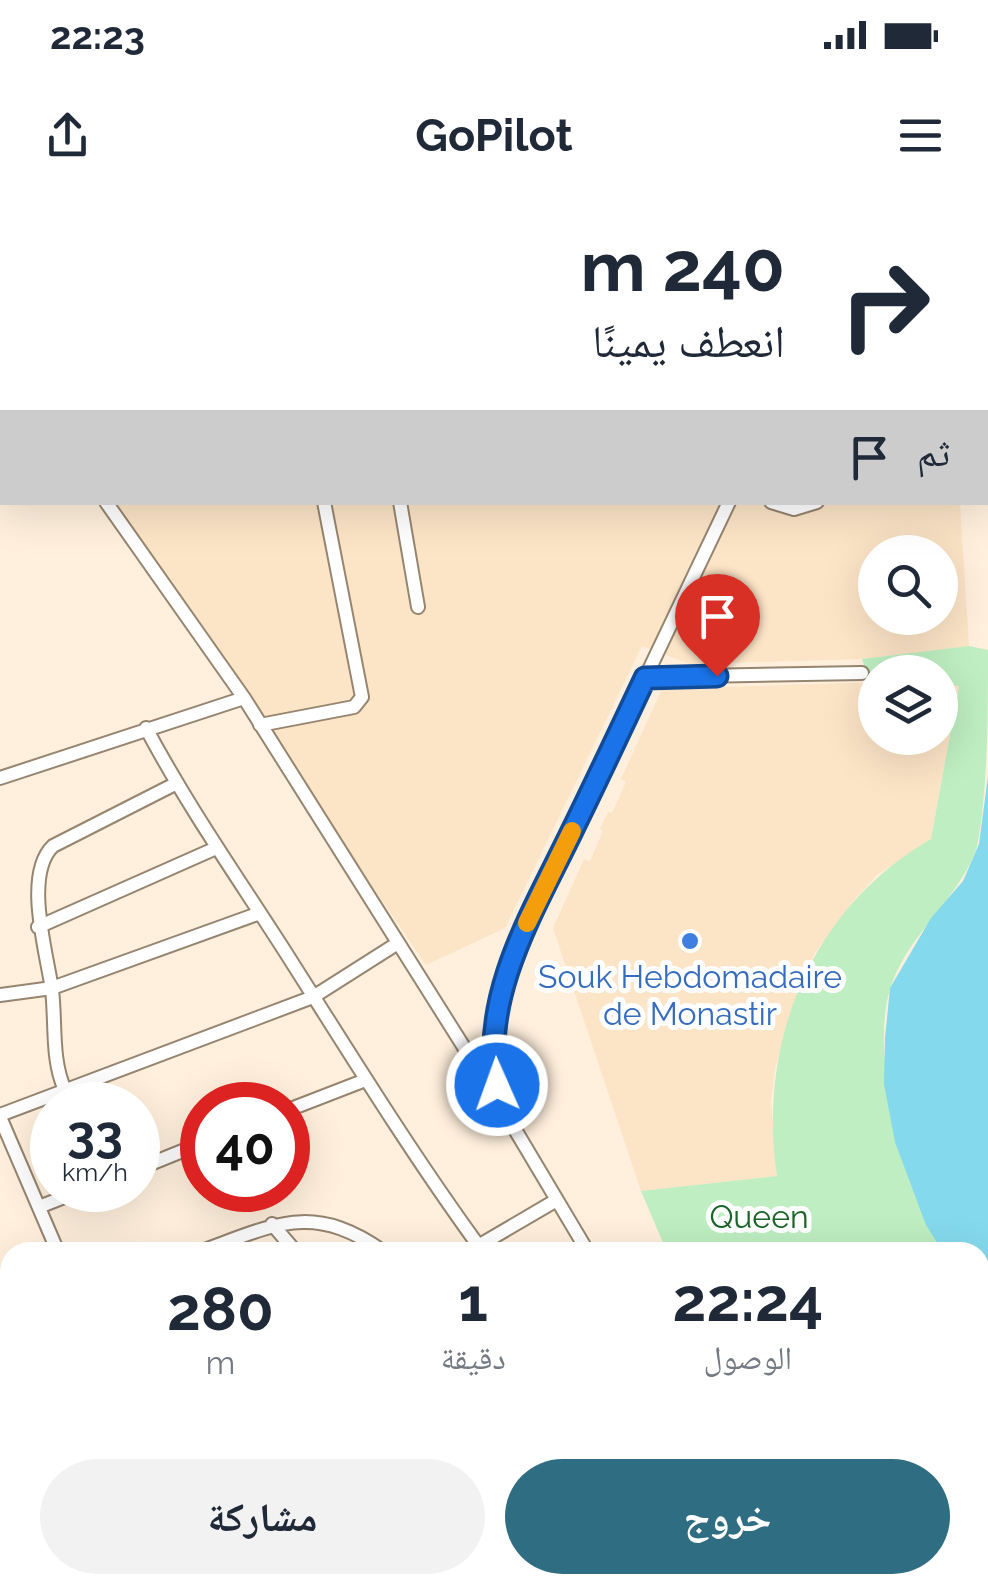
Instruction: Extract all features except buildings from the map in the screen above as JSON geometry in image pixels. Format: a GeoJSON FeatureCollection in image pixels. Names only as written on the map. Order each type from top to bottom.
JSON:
{"type":"FeatureCollection","features":[{"type":"Feature","properties":{"kind":"street"},"geometry":{"type":"LineString","coordinates":[[108,505],[244,698],[502,1106],[581,1242]]}},
{"type":"Feature","properties":{"kind":"street"},"geometry":{"type":"LineString","coordinates":[[260,725],[354,707],[362,697],[325,505]]}},
{"type":"Feature","properties":{"kind":"street"},"geometry":{"type":"LineString","coordinates":[[401,505],[418,607]]}},
{"type":"Feature","properties":{"kind":"street"},"geometry":{"type":"LineString","coordinates":[[502,1106],[493,1065],[510,964],[728,505]]}},
{"type":"Feature","properties":{"kind":"street"},"geometry":{"type":"LineString","coordinates":[[781,505],[794,509],[807,505]]}},
{"type":"Feature","properties":{"kind":"street"},"geometry":{"type":"LineString","coordinates":[[645,678],[858,672]]}},
{"type":"Feature","properties":{"kind":"street"},"geometry":{"type":"LineString","coordinates":[[0,778],[244,698]]}},
{"type":"Feature","properties":{"kind":"street"},"geometry":{"type":"LineString","coordinates":[[146,728],[214,849],[260,914],[468,1242]]}},
{"type":"Feature","properties":{"kind":"street"},"geometry":{"type":"LineString","coordinates":[[62,1082],[52,988],[38,927],[42,863],[48,850],[176,784]]}},
{"type":"Feature","properties":{"kind":"street"},"geometry":{"type":"LineString","coordinates":[[38,927],[214,849]]}},
{"type":"Feature","properties":{"kind":"street"},"geometry":{"type":"LineString","coordinates":[[0,995],[52,988],[260,914]]}},
{"type":"Feature","properties":{"kind":"street"},"geometry":{"type":"LineString","coordinates":[[86,1082],[313,997],[398,943]]}},
{"type":"Feature","properties":{"kind":"street"},"geometry":{"type":"LineString","coordinates":[[310,1101],[363,1081]]}},
{"type":"Feature","properties":{"kind":"street"},"geometry":{"type":"LineString","coordinates":[[30,1104],[0,1116],[30,1184]]}},
{"type":"Feature","properties":{"kind":"street"},"geometry":{"type":"LineString","coordinates":[[485,1242],[555,1202]]}},
{"type":"Feature","properties":{"kind":"street"},"geometry":{"type":"LineString","coordinates":[[42,1212],[54,1242]]}},
{"type":"Feature","properties":{"kind":"street"},"geometry":{"type":"LineString","coordinates":[[225,1242],[272,1224],[310,1218],[365,1242]]}},
{"type":"Feature","properties":{"kind":"street"},"geometry":{"type":"LineString","coordinates":[[272,1224],[287,1242]]}},
{"type":"Feature","properties":{"kind":"shaded area"},"geometry":{"type":"Polygon","coordinates":[[[112,505],[960,505],[969,646],[858,655],[858,659],[690,664],[642,646],[505,928],[426,965],[112,505]]]}},
{"type":"Feature","properties":{"kind":"shaded area","name":"Souk Hebdomadaire de Monastir"},"geometry":{"type":"Polygon","coordinates":[[[858,683],[858,755],[946,755],[931,839],[877,875],[854,900],[815,953],[797,993],[775,1068],[771,1101],[778,1176],[641,1191],[553,928],[584,859],[590,861],[608,812],[612,813],[626,782],[621,779],[662,689],[858,683]]]}},
{"type":"Feature","properties":{"kind":"green space","name":"Queen"},"geometry":{"type":"Polygon","coordinates":[[[969,646],[988,650],[985,776],[977,847],[958,884],[898,969],[885,1018],[884,1051],[895,1124],[916,1196],[937,1242],[663,1242],[641,1191],[777,1176],[773,1126],[776,1077],[785,1029],[802,983],[824,941],[854,902],[889,868],[931,839],[946,755],[958,755],[958,655],[895,655],[969,646]]]}},
{"type":"Feature","properties":{"kind":"water"},"geometry":{"type":"Polygon","coordinates":[[[988,776],[988,1242],[937,1242],[926,1225],[895,1142],[884,1084],[890,988],[931,918],[963,881],[979,844],[988,776]]]}},
{"type":"Feature","properties":{"kind":"slow traffic"},"geometry":{"type":"LineString","coordinates":[[527,923],[572,831]]}},
{"type":"Feature","properties":{"kind":"place","name":"Souk Hebdomadaire de Monastir"},"geometry":{"type":"Point","coordinates":[690,941]}},
{"type":"Feature","properties":{"kind":"route"},"geometry":{"type":"LineString","coordinates":[[497,1085],[493,1065],[497,1023],[516,947],[645,678],[717,676]]}}]}
